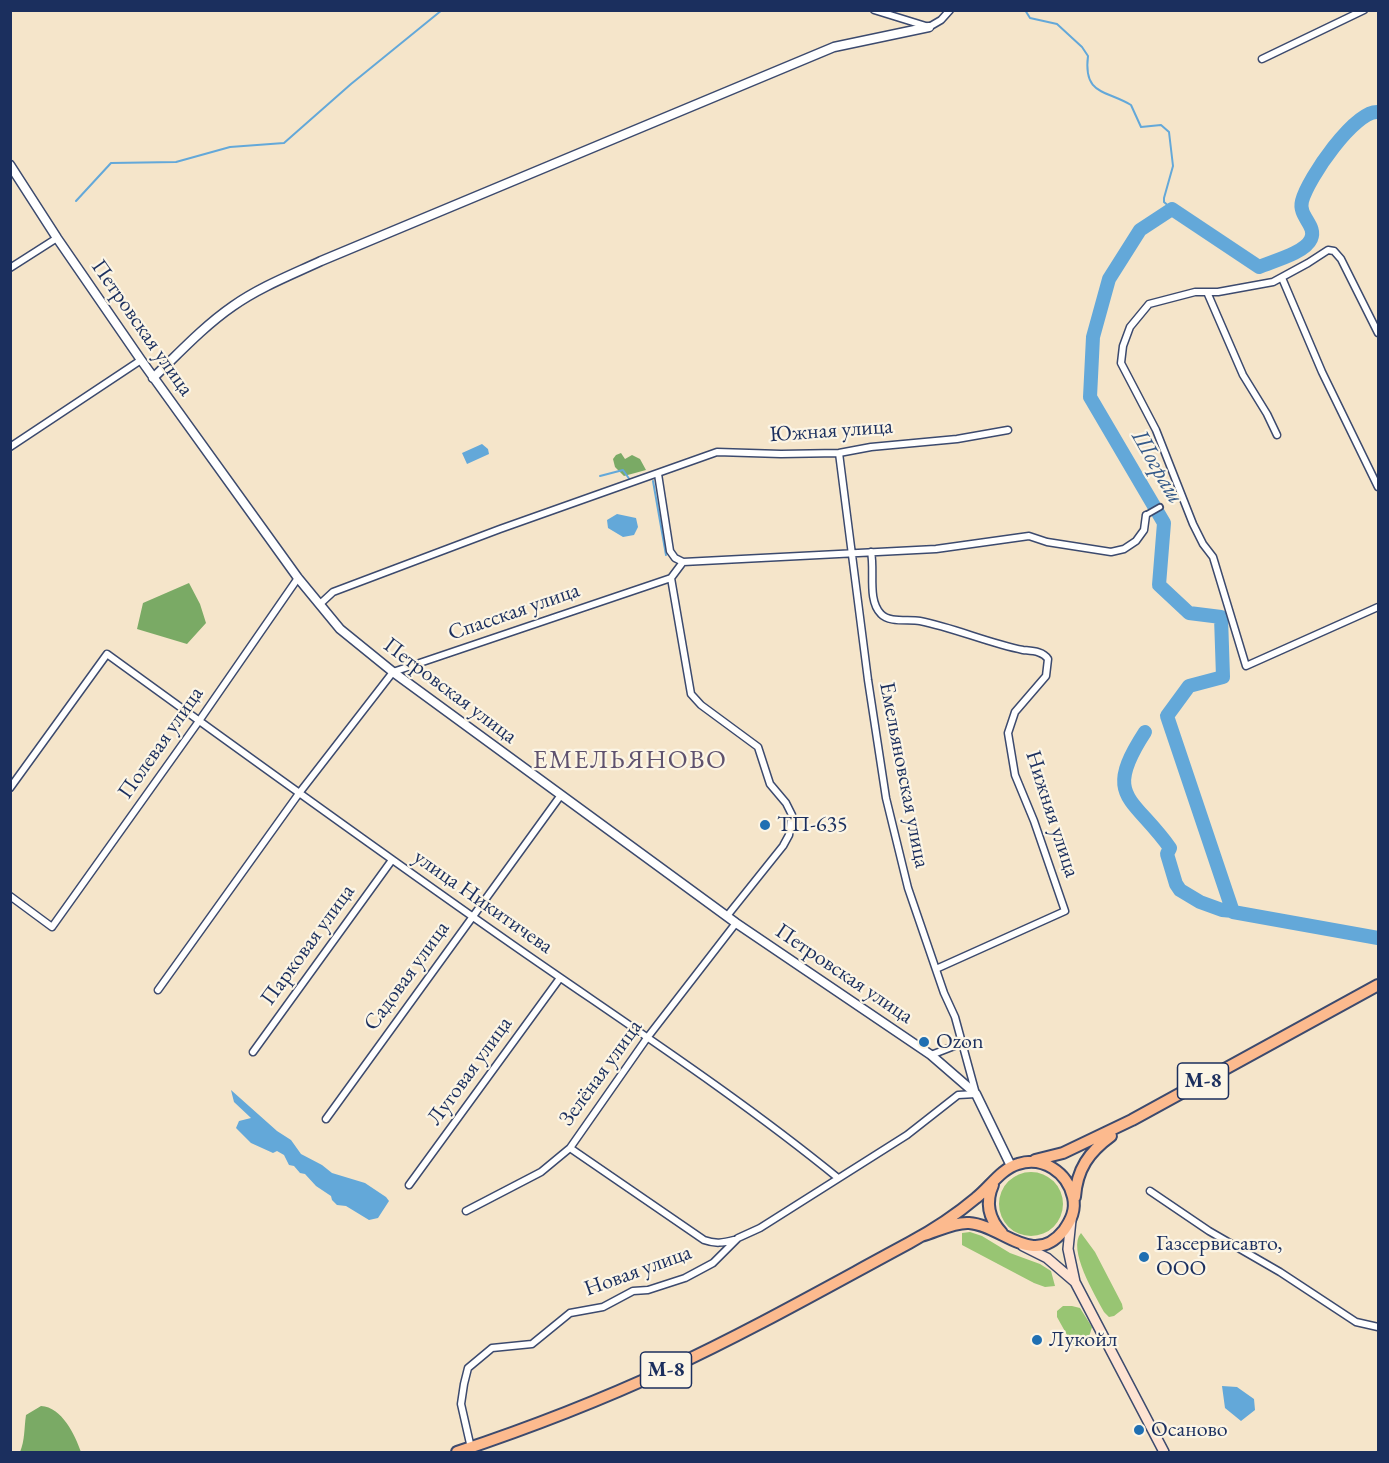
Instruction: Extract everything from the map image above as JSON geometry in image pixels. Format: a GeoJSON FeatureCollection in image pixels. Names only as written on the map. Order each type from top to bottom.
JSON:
{"type":"FeatureCollection","features":[{"type":"Feature","properties":{"kind":"main road","name":"М-8"},"geometry":{"type":"LineString","coordinates":[[457,1452],[570,1412],[668,1369],[806,1299],[921,1236],[975,1199],[1012,1167],[1063,1153],[1132,1120],[1378,985]]}},
{"type":"Feature","properties":{"kind":"main road","name":"М-8"},"geometry":{"type":"LineString","coordinates":[[1071,1219],[1079,1172],[1086,1159],[1099,1144],[1132,1120]]}},
{"type":"Feature","properties":{"kind":"main road"},"geometry":{"type":"LineString","coordinates":[[1012,1167],[1035,1162],[1047,1165],[1057,1171],[1068,1183],[1074,1203]]}},
{"type":"Feature","properties":{"kind":"main road","name":"М-8"},"geometry":{"type":"LineString","coordinates":[[1004,1236],[992,1221],[988,1207],[992,1187],[1012,1167]]}},
{"type":"Feature","properties":{"kind":"main road"},"geometry":{"type":"LineString","coordinates":[[1016,1243],[1031,1246],[1051,1241],[1061,1234],[1071,1219]]}},
{"type":"Feature","properties":{"kind":"main road"},"geometry":{"type":"LineString","coordinates":[[1071,1219],[1068,1249],[1075,1281],[1164,1452]]}},
{"type":"Feature","properties":{"kind":"main road","name":"М-8"},"geometry":{"type":"LineString","coordinates":[[921,1236],[964,1223],[982,1226],[1016,1243]]}},
{"type":"Feature","properties":{"kind":"main road"},"geometry":{"type":"LineString","coordinates":[[1016,1243],[1047,1258],[1075,1281]]}},
{"type":"Feature","properties":{"kind":"street"},"geometry":{"type":"LineString","coordinates":[[874,10],[929,27]]}},
{"type":"Feature","properties":{"kind":"street"},"geometry":{"type":"LineString","coordinates":[[153,378],[205,328],[234,305],[274,282],[834,47],[929,27],[941,20],[950,10]]}},
{"type":"Feature","properties":{"kind":"street"},"geometry":{"type":"LineString","coordinates":[[1262,60],[1360,11]]}},
{"type":"Feature","properties":{"kind":"street","name":"Петровская улица"},"geometry":{"type":"LineString","coordinates":[[10,165],[153,378],[298,578],[340,629],[393,672],[736,923],[931,1055],[976,1094],[992,1122],[1012,1167]]}},
{"type":"Feature","properties":{"kind":"street"},"geometry":{"type":"LineString","coordinates":[[10,268],[57,238]]}},
{"type":"Feature","properties":{"kind":"street"},"geometry":{"type":"LineString","coordinates":[[1378,333],[1341,259],[1334,251],[1328,250],[1273,282],[1218,292],[1195,292],[1149,304],[1130,327],[1123,346],[1121,363],[1156,430],[1193,524],[1203,544],[1213,557],[1246,666],[1378,607]]}},
{"type":"Feature","properties":{"kind":"street"},"geometry":{"type":"LineString","coordinates":[[1282,278],[1322,372],[1378,487]]}},
{"type":"Feature","properties":{"kind":"street"},"geometry":{"type":"LineString","coordinates":[[1207,292],[1243,375],[1277,435]]}},
{"type":"Feature","properties":{"kind":"street"},"geometry":{"type":"LineString","coordinates":[[10,447],[141,360]]}},
{"type":"Feature","properties":{"kind":"street","name":"Южная улица"},"geometry":{"type":"LineString","coordinates":[[658,474],[717,452],[839,453],[871,447],[957,439],[1008,430]]}},
{"type":"Feature","properties":{"kind":"street","name":"Емельяновская улица"},"geometry":{"type":"LineString","coordinates":[[839,453],[868,680],[886,798],[908,888],[955,1017],[976,1094]]}},
{"type":"Feature","properties":{"kind":"street"},"geometry":{"type":"LineString","coordinates":[[320,604],[333,592],[500,529],[658,474],[670,551],[682,562],[936,549],[1029,536],[1047,542],[1111,552],[1124,549],[1136,541],[1144,530],[1146,515],[1160,507]]}},
{"type":"Feature","properties":{"kind":"street","name":"Нижняя улица"},"geometry":{"type":"LineString","coordinates":[[871,552],[874,571],[872,593],[881,614],[888,619],[922,621],[1043,654],[1048,659],[1046,676],[1015,712],[1008,733],[1015,775],[1034,821],[1065,911],[936,969]]}},
{"type":"Feature","properties":{"kind":"street"},"geometry":{"type":"LineString","coordinates":[[682,562],[671,579],[692,694],[701,705],[758,747],[770,784],[786,803],[792,815],[789,835],[783,846],[727,916]]}},
{"type":"Feature","properties":{"kind":"street","name":"Полевая улица"},"geometry":{"type":"LineString","coordinates":[[10,896],[52,927],[298,578]]}},
{"type":"Feature","properties":{"kind":"street","name":"Спасская улица"},"geometry":{"type":"LineString","coordinates":[[393,672],[671,579]]}},
{"type":"Feature","properties":{"kind":"street","name":"улица Никитичева"},"geometry":{"type":"LineString","coordinates":[[10,788],[107,654],[392,860],[805,1151],[838,1178]]}},
{"type":"Feature","properties":{"kind":"street"},"geometry":{"type":"LineString","coordinates":[[158,990],[300,792],[393,672]]}},
{"type":"Feature","properties":{"kind":"street","name":"Садовая улица"},"geometry":{"type":"LineString","coordinates":[[326,1119],[561,795]]}},
{"type":"Feature","properties":{"kind":"street","name":"Парковая улица"},"geometry":{"type":"LineString","coordinates":[[253,1052],[392,860]]}},
{"type":"Feature","properties":{"kind":"street","name":"Зелёная улица"},"geometry":{"type":"LineString","coordinates":[[466,1211],[542,1172],[570,1148],[647,1038],[736,923]]}},
{"type":"Feature","properties":{"kind":"street","name":"Луговая улица"},"geometry":{"type":"LineString","coordinates":[[410,1185],[561,978]]}},
{"type":"Feature","properties":{"kind":"street"},"geometry":{"type":"LineString","coordinates":[[931,1055],[962,1043]]}},
{"type":"Feature","properties":{"kind":"street","name":"Новая улица"},"geometry":{"type":"LineString","coordinates":[[471,1448],[461,1404],[464,1384],[468,1368],[492,1348],[532,1344],[570,1312],[603,1307],[633,1291],[648,1290],[685,1278],[712,1263],[738,1238],[760,1228],[907,1135],[958,1095],[976,1094]]}},
{"type":"Feature","properties":{"kind":"street"},"geometry":{"type":"LineString","coordinates":[[570,1148],[704,1240],[724,1243],[738,1238]]}},
{"type":"Feature","properties":{"kind":"street"},"geometry":{"type":"LineString","coordinates":[[1150,1191],[1209,1231],[1288,1277],[1356,1322],[1378,1327]]}},
{"type":"Feature","properties":{"kind":"green space"},"geometry":{"type":"Polygon","coordinates":[[[621,453],[625,459],[632,455],[640,459],[646,470],[624,476],[615,467],[613,459],[621,453]]]}},
{"type":"Feature","properties":{"kind":"green space"},"geometry":{"type":"Polygon","coordinates":[[[189,583],[200,604],[206,623],[187,644],[137,629],[143,603],[189,583]]]}},
{"type":"Feature","properties":{"kind":"green space"},"geometry":{"type":"Polygon","coordinates":[[[1025,1172],[1037,1172],[1054,1181],[1061,1192],[1063,1204],[1061,1216],[1054,1227],[1037,1236],[1025,1236],[1013,1231],[1004,1222],[999,1210],[999,1198],[1004,1186],[1013,1177],[1025,1172]]]}},
{"type":"Feature","properties":{"kind":"green space"},"geometry":{"type":"Polygon","coordinates":[[[970,1232],[982,1236],[1010,1253],[1040,1264],[1051,1271],[1055,1286],[1045,1287],[1034,1283],[962,1245],[962,1233],[970,1232]]]}},
{"type":"Feature","properties":{"kind":"green space"},"geometry":{"type":"Polygon","coordinates":[[[1081,1233],[1095,1252],[1122,1304],[1123,1309],[1114,1316],[1109,1317],[1104,1312],[1084,1272],[1077,1250],[1081,1233]]]}},
{"type":"Feature","properties":{"kind":"green space"},"geometry":{"type":"Polygon","coordinates":[[[1063,1306],[1080,1308],[1092,1327],[1089,1337],[1080,1347],[1072,1344],[1057,1317],[1057,1311],[1063,1306]]]}},
{"type":"Feature","properties":{"kind":"green space"},"geometry":{"type":"Polygon","coordinates":[[[41,1406],[55,1411],[67,1423],[81,1452],[20,1452],[24,1439],[26,1415],[41,1406]]]}},
{"type":"Feature","properties":{"kind":"water"},"geometry":{"type":"Polygon","coordinates":[[[482,444],[488,449],[489,454],[467,464],[462,453],[482,444]]]}},
{"type":"Feature","properties":{"kind":"water"},"geometry":{"type":"Polygon","coordinates":[[[617,514],[636,518],[638,527],[634,535],[623,537],[608,528],[607,520],[617,514]]]}},
{"type":"Feature","properties":{"kind":"water"},"geometry":{"type":"Polygon","coordinates":[[[231,1090],[277,1131],[291,1140],[301,1154],[332,1173],[365,1183],[386,1197],[389,1201],[378,1218],[369,1220],[346,1206],[337,1205],[331,1196],[316,1186],[305,1174],[289,1165],[284,1155],[277,1151],[273,1153],[251,1143],[236,1128],[239,1121],[251,1118],[234,1102],[231,1090]]]}},
{"type":"Feature","properties":{"kind":"water"},"geometry":{"type":"Polygon","coordinates":[[[1222,1386],[1237,1387],[1254,1399],[1255,1410],[1241,1421],[1225,1408],[1222,1386]]]}},
{"type":"Feature","properties":{"kind":"waterway"},"geometry":{"type":"LineString","coordinates":[[76,201],[111,163],[176,162],[230,147],[284,143],[351,84],[442,10]]}},
{"type":"Feature","properties":{"kind":"waterway"},"geometry":{"type":"LineString","coordinates":[[1025,10],[1030,18],[1057,24],[1082,47],[1088,56],[1087,69],[1093,85],[1098,90],[1131,105],[1141,127],[1161,125],[1169,132],[1173,166],[1164,202],[1172,209]]}},
{"type":"Feature","properties":{"kind":"waterway","name":"Шограш"},"geometry":{"type":"LineString","coordinates":[[1378,112],[1368,114],[1345,133],[1313,177],[1301,207],[1312,229],[1311,239],[1308,244],[1296,252],[1259,267],[1172,209],[1140,230],[1109,279],[1093,337],[1090,397],[1164,523],[1159,585],[1189,613],[1221,617],[1223,677],[1189,686],[1167,716],[1233,912],[1378,938]]}},
{"type":"Feature","properties":{"kind":"waterway"},"geometry":{"type":"LineString","coordinates":[[600,476],[623,470],[630,480]]}},
{"type":"Feature","properties":{"kind":"waterway"},"geometry":{"type":"LineString","coordinates":[[653,481],[666,555]]}},
{"type":"Feature","properties":{"kind":"waterway"},"geometry":{"type":"LineString","coordinates":[[1145,732],[1132,754],[1126,771],[1124,784],[1128,795],[1134,806],[1170,848],[1167,854],[1180,890],[1200,902],[1222,910],[1233,911]]}},
{"type":"Feature","properties":{"kind":"place","name":"ТП-635"},"geometry":{"type":"Point","coordinates":[765,825]}},
{"type":"Feature","properties":{"kind":"place","name":"Ozon"},"geometry":{"type":"Point","coordinates":[924,1042]}},
{"type":"Feature","properties":{"kind":"place","name":"Газсервисавто, ООО"},"geometry":{"type":"Point","coordinates":[1144,1257]}},
{"type":"Feature","properties":{"kind":"place","name":"Лукойл"},"geometry":{"type":"Point","coordinates":[1037,1340]}},
{"type":"Feature","properties":{"kind":"place","name":"Осаново"},"geometry":{"type":"Point","coordinates":[1139,1430]}},
{"type":"Feature","properties":{"kind":"district","name":"ЕМЕЛЬЯНОВО"},"geometry":{"type":"Point","coordinates":[630,761]}}]}
